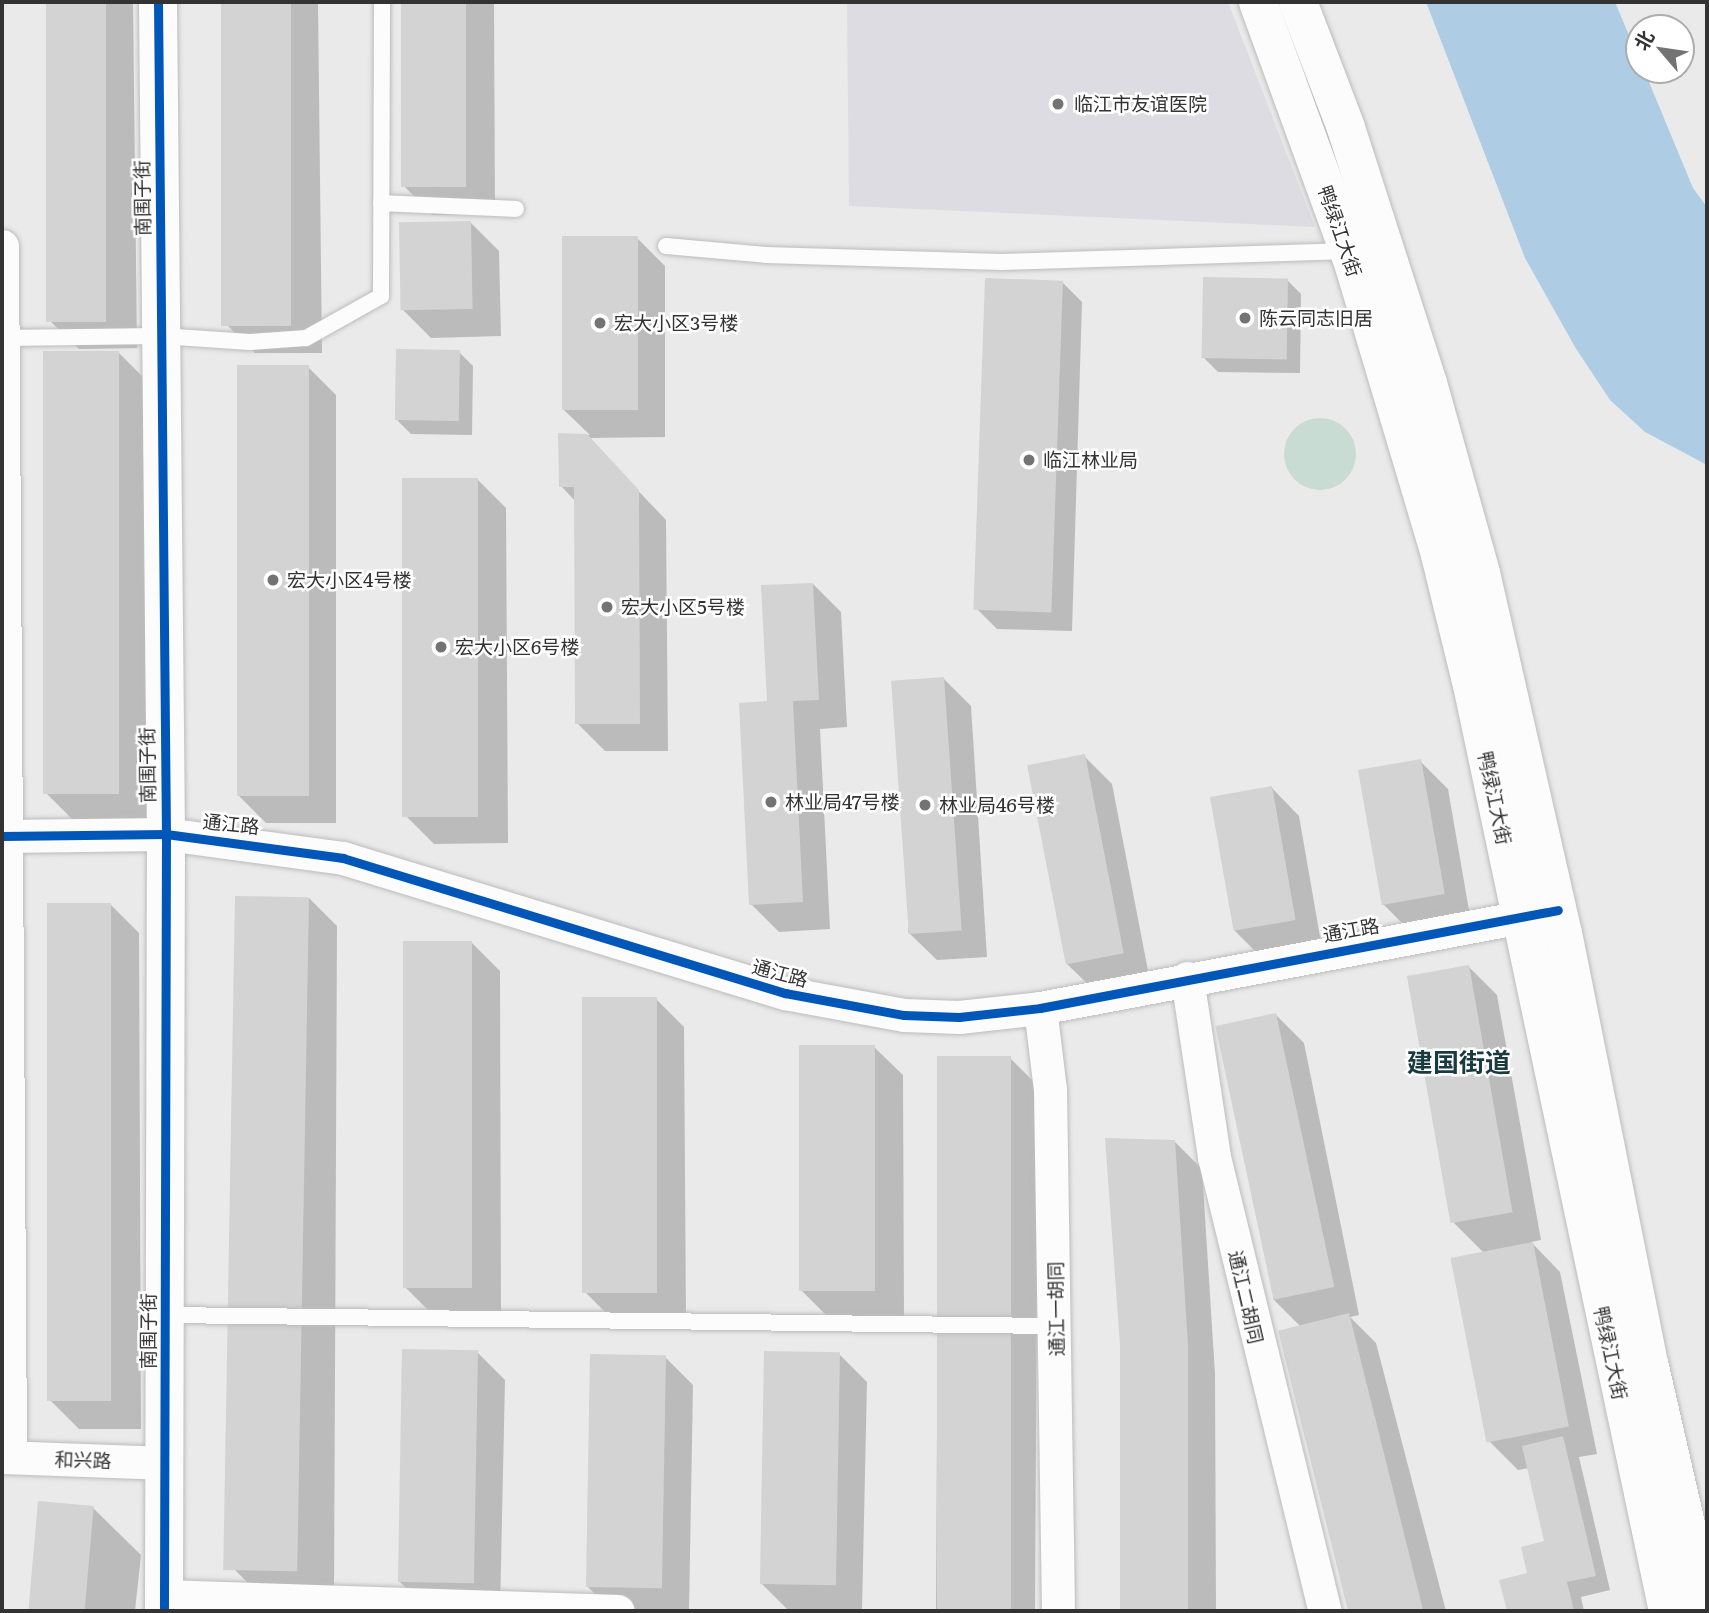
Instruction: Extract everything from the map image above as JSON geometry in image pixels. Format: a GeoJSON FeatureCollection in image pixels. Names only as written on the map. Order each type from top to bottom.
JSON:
{"type":"FeatureCollection","features":[{"type":"Feature","properties":{"kind":"main road","name":"南围子街"},"geometry":{"type":"LineString","coordinates":[[158,2],[166,834],[165,1604]]}},
{"type":"Feature","properties":{"kind":"main road","name":"鸭绿江大街"},"geometry":{"type":"LineString","coordinates":[[1258,2],[1348,251],[1440,555],[1472,685],[1668,1611]]}},
{"type":"Feature","properties":{"kind":"main road","name":"鸭绿江大街"},"geometry":{"type":"LineString","coordinates":[[1298,2],[1385,250],[1428,383],[1481,573],[1558,910],[1644,1339],[1706,1611]]}},
{"type":"Feature","properties":{"kind":"street"},"geometry":{"type":"LineString","coordinates":[[2,246],[6,1457]]}},
{"type":"Feature","properties":{"kind":"street","name":"通江路"},"geometry":{"type":"LineString","coordinates":[[4,836],[166,834],[343,858],[760,986],[854,1009],[958,1017],[1040,1008],[1187,978],[1558,910]]}},
{"type":"Feature","properties":{"kind":"street","name":"通江二胡同"},"geometry":{"type":"LineString","coordinates":[[1187,978],[1214,1157],[1325,1611]]}},
{"type":"Feature","properties":{"kind":"street","name":"通江一胡同"},"geometry":{"type":"LineString","coordinates":[[1040,1008],[1050,1089],[1056,1326],[1058,1611]]}},
{"type":"Feature","properties":{"kind":"street","name":"和兴路"},"geometry":{"type":"LineString","coordinates":[[6,1457],[165,1463]]}},
{"type":"Feature","properties":{"kind":"street"},"geometry":{"type":"LineString","coordinates":[[165,1604],[618,1611]]}},
{"type":"Feature","properties":{"kind":"lane"},"geometry":{"type":"LineString","coordinates":[[3,338],[161,336],[250,342],[306,338],[344,320],[381,296],[382,2]]}},
{"type":"Feature","properties":{"kind":"lane"},"geometry":{"type":"LineString","coordinates":[[381,203],[516,209]]}},
{"type":"Feature","properties":{"kind":"lane"},"geometry":{"type":"LineString","coordinates":[[666,246],[765,255],[1002,262],[1385,250]]}},
{"type":"Feature","properties":{"kind":"lane"},"geometry":{"type":"LineString","coordinates":[[165,1315],[1056,1326]]}},
{"type":"Feature","properties":{"kind":"shaded area","name":"临江市友谊医院"},"geometry":{"type":"Polygon","coordinates":[[[847,2],[1228,2],[1315,227],[849,206],[847,2]]]}},
{"type":"Feature","properties":{"kind":"green space"},"geometry":{"type":"Polygon","coordinates":[[[1320,418],[1340,424],[1350,434],[1356,454],[1350,474],[1340,484],[1320,490],[1300,484],[1290,474],[1284,454],[1290,434],[1300,424],[1320,418]]]}},
{"type":"Feature","properties":{"kind":"water"},"geometry":{"type":"Polygon","coordinates":[[[1426,2],[1615,2],[1625,26],[1625,84],[1650,84],[1693,188],[1707,207],[1707,465],[1645,432],[1610,400],[1575,347],[1525,258],[1426,2]]]}},
{"type":"Feature","properties":{"kind":"building"},"geometry":{"type":"Polygon","coordinates":[[[46,2],[106,2],[106,322],[46,322],[46,2]]]}},
{"type":"Feature","properties":{"kind":"building"},"geometry":{"type":"Polygon","coordinates":[[[221,2],[291,2],[291,326],[221,326],[221,2]]]}},
{"type":"Feature","properties":{"kind":"building"},"geometry":{"type":"Polygon","coordinates":[[[401,2],[466,2],[466,187],[401,187],[401,2]]]}},
{"type":"Feature","properties":{"kind":"building"},"geometry":{"type":"Polygon","coordinates":[[[471,221],[473,309],[401,310],[399,222],[471,221]]]}},
{"type":"Feature","properties":{"kind":"building","name":"宏大小区3号楼"},"geometry":{"type":"Polygon","coordinates":[[[562,236],[638,236],[638,410],[562,410],[562,236]]]}},
{"type":"Feature","properties":{"kind":"building","name":"陈云同志旧居"},"geometry":{"type":"Polygon","coordinates":[[[1203,277],[1288,278],[1287,359],[1202,358],[1203,277]]]}},
{"type":"Feature","properties":{"kind":"building"},"geometry":{"type":"Polygon","coordinates":[[[985,278],[1063,281],[1051,613],[973,610],[985,278]]]}},
{"type":"Feature","properties":{"kind":"building"},"geometry":{"type":"Polygon","coordinates":[[[396,349],[460,350],[459,421],[395,420],[396,349]]]}},
{"type":"Feature","properties":{"kind":"building"},"geometry":{"type":"Polygon","coordinates":[[[43,351],[119,351],[119,794],[43,794],[43,351]]]}},
{"type":"Feature","properties":{"kind":"building","name":"宏大小区4号楼"},"geometry":{"type":"Polygon","coordinates":[[[237,365],[309,365],[309,796],[237,796],[237,365]]]}},
{"type":"Feature","properties":{"kind":"building","name":"宏大小区5号楼"},"geometry":{"type":"Polygon","coordinates":[[[558,433],[587,434],[639,490],[640,724],[575,724],[574,487],[559,487],[558,433]]]}},
{"type":"Feature","properties":{"kind":"building","name":"宏大小区6号楼"},"geometry":{"type":"Polygon","coordinates":[[[402,478],[478,478],[478,817],[402,817],[402,478]]]}},
{"type":"Feature","properties":{"kind":"building","name":"林业局47号楼"},"geometry":{"type":"Polygon","coordinates":[[[813,583],[819,700],[793,701],[803,902],[749,905],[739,703],[767,701],[761,585],[813,583]]]}},
{"type":"Feature","properties":{"kind":"building","name":"林业局46号楼"},"geometry":{"type":"Polygon","coordinates":[[[944,677],[962,930],[909,934],[891,681],[944,677]]]}},
{"type":"Feature","properties":{"kind":"building"},"geometry":{"type":"Polygon","coordinates":[[[1085,754],[1124,953],[1066,965],[1027,765],[1085,754]]]}},
{"type":"Feature","properties":{"kind":"building"},"geometry":{"type":"Polygon","coordinates":[[[1421,759],[1445,894],[1382,905],[1358,770],[1421,759]]]}},
{"type":"Feature","properties":{"kind":"building"},"geometry":{"type":"Polygon","coordinates":[[[1272,786],[1296,920],[1234,931],[1210,797],[1272,786]]]}},
{"type":"Feature","properties":{"kind":"building"},"geometry":{"type":"Polygon","coordinates":[[[235,896],[309,897],[297,1571],[223,1570],[235,896]]]}},
{"type":"Feature","properties":{"kind":"building"},"geometry":{"type":"Polygon","coordinates":[[[47,903],[111,903],[111,1401],[47,1401],[47,903]]]}},
{"type":"Feature","properties":{"kind":"building"},"geometry":{"type":"Polygon","coordinates":[[[403,941],[472,941],[472,1288],[403,1288],[403,941]]]}},
{"type":"Feature","properties":{"kind":"building"},"geometry":{"type":"Polygon","coordinates":[[[1469,965],[1513,1212],[1451,1223],[1407,976],[1469,965]]]}},
{"type":"Feature","properties":{"kind":"building"},"geometry":{"type":"Polygon","coordinates":[[[582,997],[657,997],[657,1293],[582,1293],[582,997]]]}},
{"type":"Feature","properties":{"kind":"building"},"geometry":{"type":"Polygon","coordinates":[[[1276,1013],[1334,1287],[1274,1300],[1215,1026],[1276,1013]]]}},
{"type":"Feature","properties":{"kind":"building"},"geometry":{"type":"Polygon","coordinates":[[[799,1045],[875,1045],[875,1291],[799,1291],[799,1045]]]}},
{"type":"Feature","properties":{"kind":"building"},"geometry":{"type":"Polygon","coordinates":[[[937,1056],[1011,1056],[1011,1611],[937,1611],[937,1056]]]}},
{"type":"Feature","properties":{"kind":"building"},"geometry":{"type":"Polygon","coordinates":[[[1105,1138],[1175,1140],[1188,1345],[1188,1611],[1120,1611],[1120,1345],[1105,1138]]]}},
{"type":"Feature","properties":{"kind":"building"},"geometry":{"type":"Polygon","coordinates":[[[1533,1242],[1569,1427],[1486,1443],[1451,1258],[1533,1242]]]}},
{"type":"Feature","properties":{"kind":"building"},"geometry":{"type":"Polygon","coordinates":[[[1349,1313],[1423,1611],[1348,1611],[1278,1331],[1349,1313]]]}},
{"type":"Feature","properties":{"kind":"building"},"geometry":{"type":"Polygon","coordinates":[[[402,1349],[478,1350],[474,1583],[398,1582],[402,1349]]]}},
{"type":"Feature","properties":{"kind":"building"},"geometry":{"type":"Polygon","coordinates":[[[764,1351],[840,1352],[836,1585],[760,1584],[764,1351]]]}},
{"type":"Feature","properties":{"kind":"building"},"geometry":{"type":"Polygon","coordinates":[[[590,1354],[666,1355],[662,1588],[586,1587],[590,1354]]]}},
{"type":"Feature","properties":{"kind":"building"},"geometry":{"type":"Polygon","coordinates":[[[1563,1436],[1596,1576],[1567,1582],[1574,1611],[1507,1611],[1499,1580],[1527,1573],[1521,1547],[1544,1541],[1522,1446],[1563,1436]]]}},
{"type":"Feature","properties":{"kind":"building"},"geometry":{"type":"Polygon","coordinates":[[[38,1501],[94,1506],[85,1611],[28,1611],[38,1501]]]}},
{"type":"Feature","properties":{"kind":"cycle path"},"geometry":{"type":"LineString","coordinates":[[158,2],[166,834],[164,1611]]}},
{"type":"Feature","properties":{"kind":"cycle path"},"geometry":{"type":"LineString","coordinates":[[2,836],[166,834],[343,858],[785,993],[904,1015],[959,1017],[1040,1008],[1558,910]]}},
{"type":"Feature","properties":{"kind":"place","name":"临江市友谊医院"},"geometry":{"type":"Point","coordinates":[1058,104]}},
{"type":"Feature","properties":{"kind":"place","name":"陈云同志旧居"},"geometry":{"type":"Point","coordinates":[1245,318]}},
{"type":"Feature","properties":{"kind":"place","name":"宏大小区3号楼"},"geometry":{"type":"Point","coordinates":[600,323]}},
{"type":"Feature","properties":{"kind":"place","name":"临江林业局"},"geometry":{"type":"Point","coordinates":[1029,460]}},
{"type":"Feature","properties":{"kind":"place","name":"宏大小区4号楼"},"geometry":{"type":"Point","coordinates":[273,580]}},
{"type":"Feature","properties":{"kind":"place","name":"宏大小区5号楼"},"geometry":{"type":"Point","coordinates":[607,607]}},
{"type":"Feature","properties":{"kind":"place","name":"宏大小区6号楼"},"geometry":{"type":"Point","coordinates":[441,647]}},
{"type":"Feature","properties":{"kind":"place","name":"林业局47号楼"},"geometry":{"type":"Point","coordinates":[771,802]}},
{"type":"Feature","properties":{"kind":"place","name":"林业局46号楼"},"geometry":{"type":"Point","coordinates":[925,805]}},
{"type":"Feature","properties":{"kind":"district","name":"建国街道"},"geometry":{"type":"Point","coordinates":[1459,1061]}}]}
